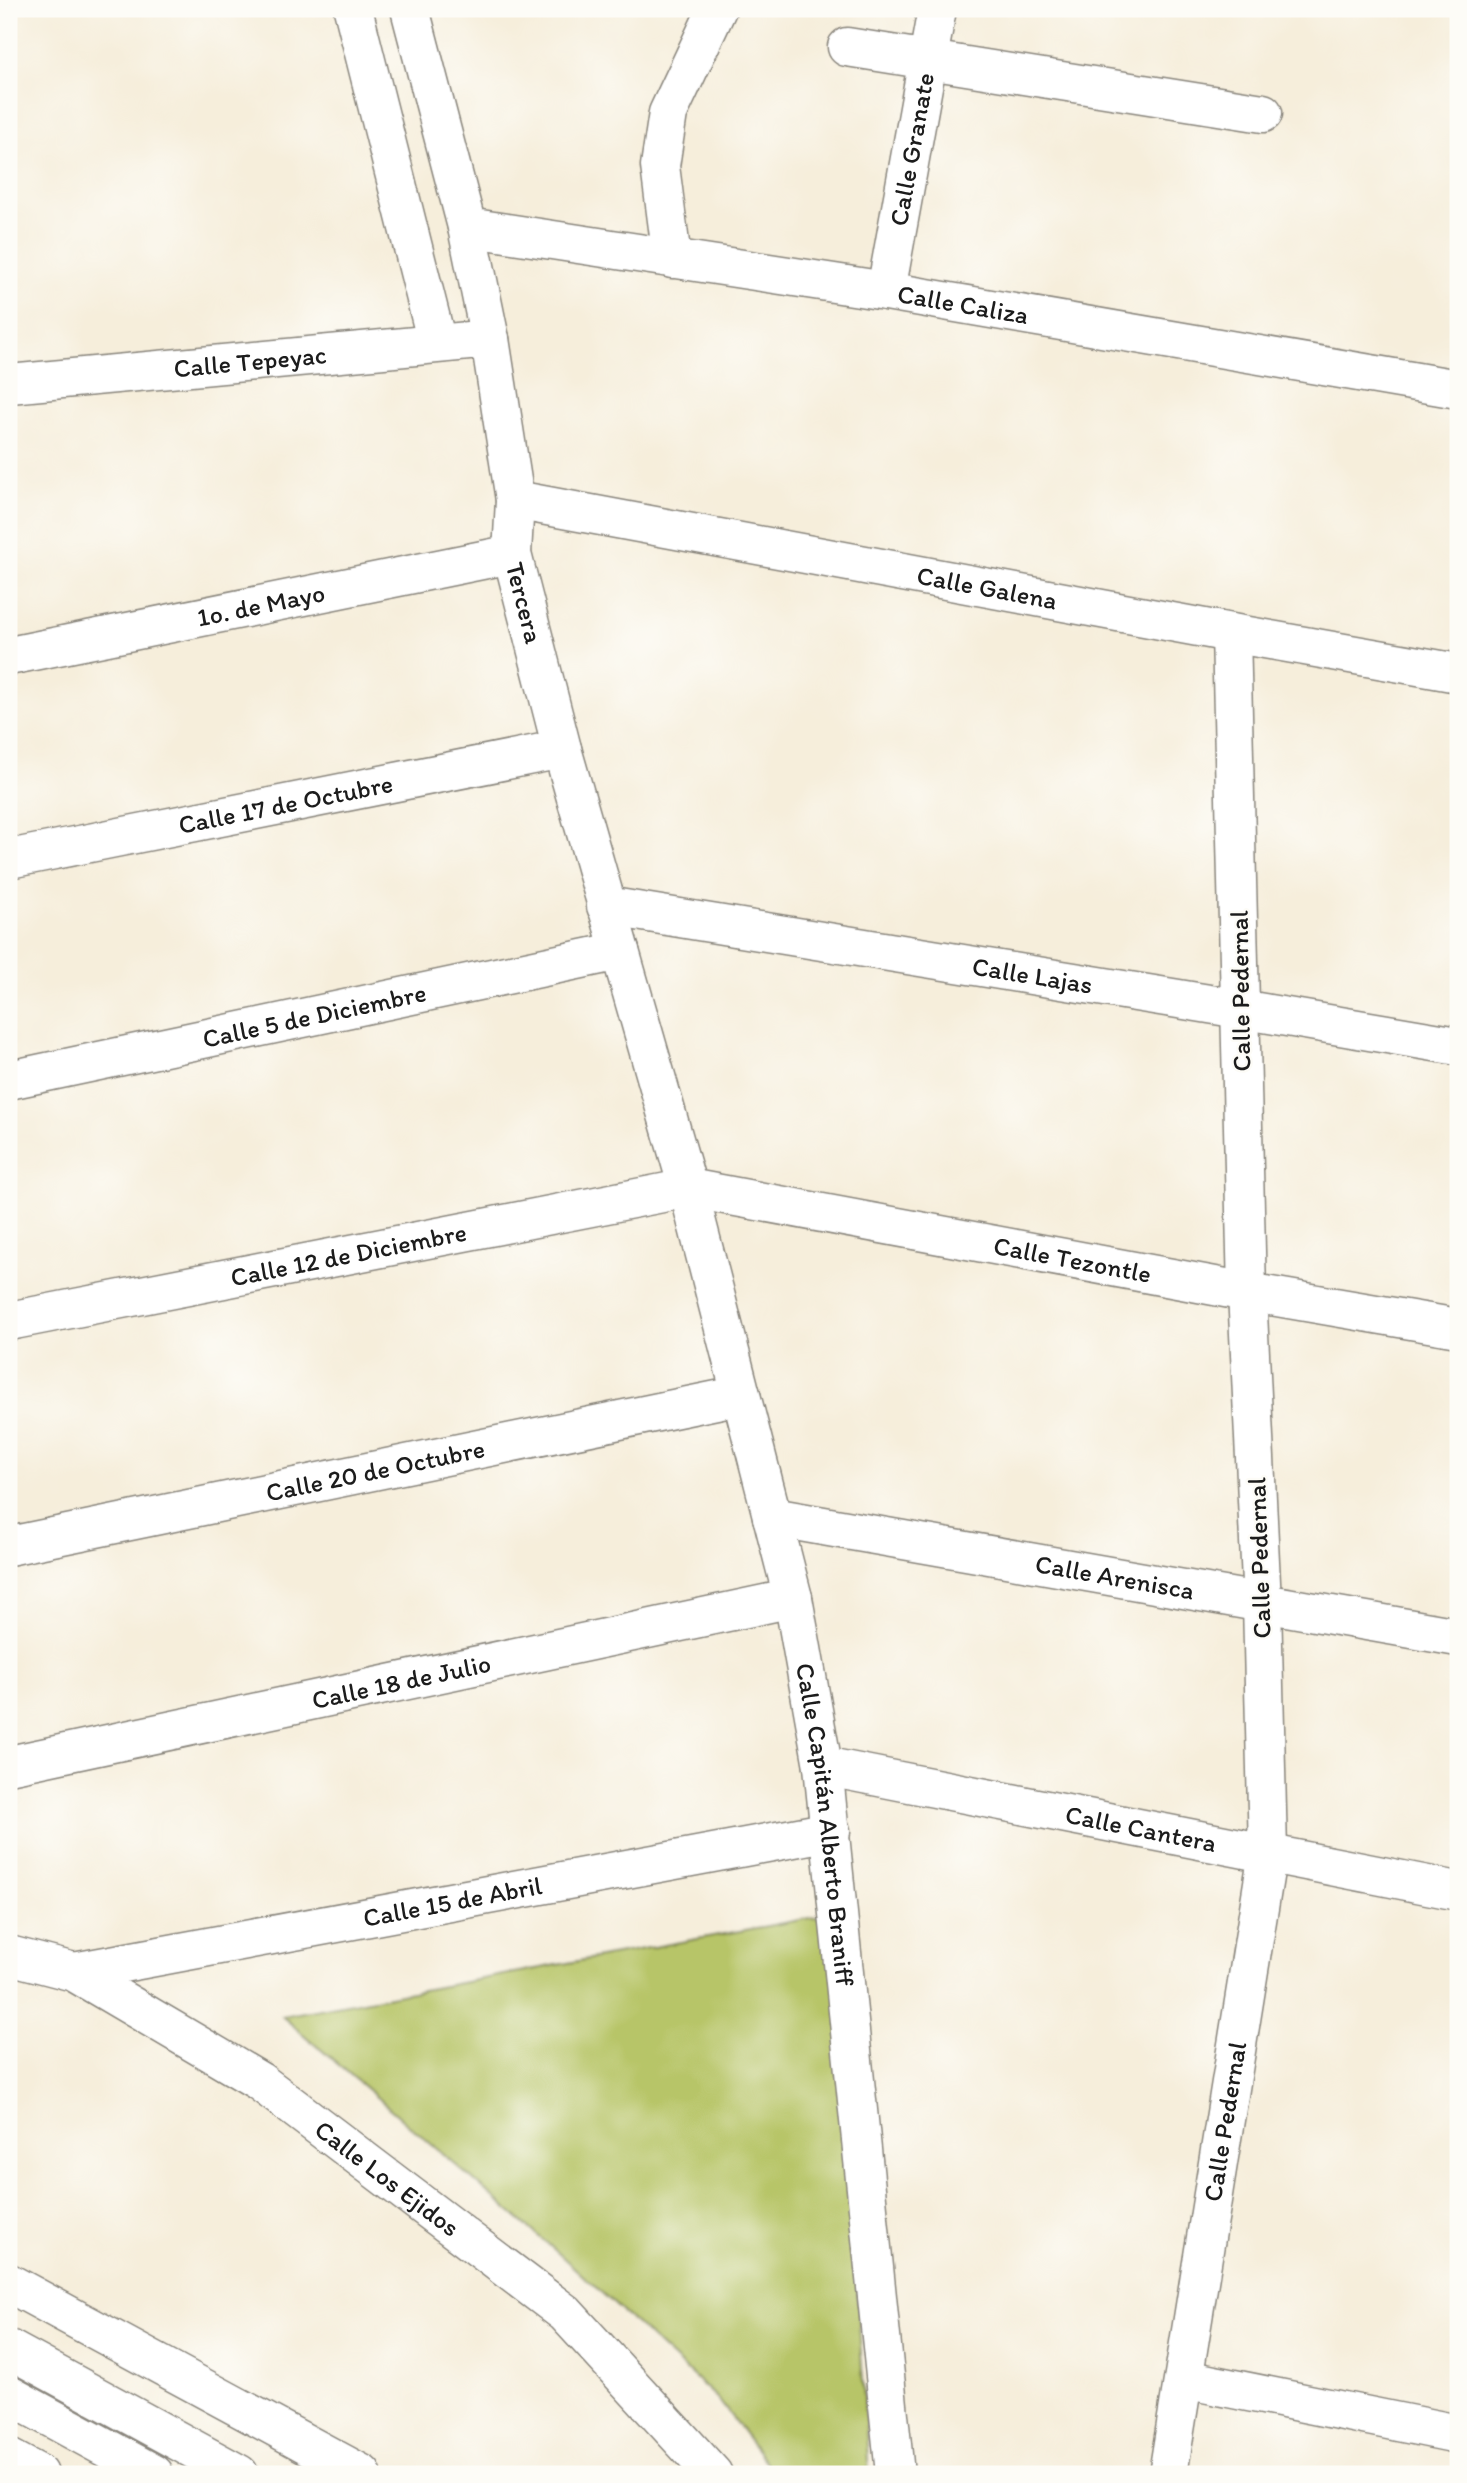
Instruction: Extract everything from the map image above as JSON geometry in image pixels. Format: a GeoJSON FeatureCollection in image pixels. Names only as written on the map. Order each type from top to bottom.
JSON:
{"type":"FeatureCollection","features":[{"type":"Feature","properties":{"kind":"street"},"geometry":{"type":"LineString","coordinates":[[352,9],[436,343]]}},
{"type":"Feature","properties":{"kind":"street","name":"Tercera"},"geometry":{"type":"LineString","coordinates":[[410,9],[467,227],[490,339],[515,500],[512,554],[562,748],[688,1188]]}},
{"type":"Feature","properties":{"kind":"street"},"geometry":{"type":"LineString","coordinates":[[672,259],[660,166],[668,113],[717,9]]}},
{"type":"Feature","properties":{"kind":"street","name":"Calle Granate"},"geometry":{"type":"LineString","coordinates":[[886,291],[937,9]]}},
{"type":"Feature","properties":{"kind":"street"},"geometry":{"type":"LineString","coordinates":[[848,47],[1263,113]]}},
{"type":"Feature","properties":{"kind":"street","name":"Calle Caliza"},"geometry":{"type":"LineString","coordinates":[[467,227],[886,291],[1458,389]]}},
{"type":"Feature","properties":{"kind":"street","name":"Calle Tepeyac"},"geometry":{"type":"LineString","coordinates":[[9,384],[490,339]]}},
{"type":"Feature","properties":{"kind":"street","name":"Calle Galena"},"geometry":{"type":"LineString","coordinates":[[515,500],[1458,673]]}},
{"type":"Feature","properties":{"kind":"street","name":"1o. de Mayo"},"geometry":{"type":"LineString","coordinates":[[9,656],[512,554]]}},
{"type":"Feature","properties":{"kind":"street","name":"Calle Pedernal"},"geometry":{"type":"LineString","coordinates":[[1168,2474],[1268,1852],[1262,1603],[1247,1292],[1231,633]]}},
{"type":"Feature","properties":{"kind":"street","name":"Calle 17 de Octubre"},"geometry":{"type":"LineString","coordinates":[[9,859],[562,748]]}},
{"type":"Feature","properties":{"kind":"street","name":"Calle Lajas"},"geometry":{"type":"LineString","coordinates":[[606,906],[1458,1046]]}},
{"type":"Feature","properties":{"kind":"street","name":"Calle 5 de Diciembre"},"geometry":{"type":"LineString","coordinates":[[9,1080],[620,951]]}},
{"type":"Feature","properties":{"kind":"street","name":"Calle Tezontle"},"geometry":{"type":"LineString","coordinates":[[688,1188],[1247,1292],[1458,1328]]}},
{"type":"Feature","properties":{"kind":"street","name":"Calle 12 de Diciembre"},"geometry":{"type":"LineString","coordinates":[[9,1321],[688,1188]]}},
{"type":"Feature","properties":{"kind":"street","name":"Calle Capitán Alberto Braniff"},"geometry":{"type":"LineString","coordinates":[[688,1188],[793,1598],[823,1766],[895,2474]]}},
{"type":"Feature","properties":{"kind":"street","name":"Calle 20 de Octubre"},"geometry":{"type":"LineString","coordinates":[[9,1546],[741,1395]]}},
{"type":"Feature","properties":{"kind":"street","name":"Calle Arenisca"},"geometry":{"type":"LineString","coordinates":[[772,1517],[1458,1637]]}},
{"type":"Feature","properties":{"kind":"street","name":"Calle 18 de Julio"},"geometry":{"type":"LineString","coordinates":[[9,1765],[793,1598]]}},
{"type":"Feature","properties":{"kind":"street","name":"Calle Cantera"},"geometry":{"type":"LineString","coordinates":[[823,1766],[1458,1891]]}},
{"type":"Feature","properties":{"kind":"street","name":"Calle 15 de Abril"},"geometry":{"type":"LineString","coordinates":[[74,1972],[831,1831]]}},
{"type":"Feature","properties":{"kind":"street","name":"Calle Los Ejidos"},"geometry":{"type":"LineString","coordinates":[[9,1955],[74,1972],[259,2081],[565,2313],[713,2474]]}},
{"type":"Feature","properties":{"kind":"street"},"geometry":{"type":"LineString","coordinates":[[9,2283],[362,2474]]}},
{"type":"Feature","properties":{"kind":"street"},"geometry":{"type":"LineString","coordinates":[[9,2349],[239,2474]]}},
{"type":"Feature","properties":{"kind":"street"},"geometry":{"type":"LineString","coordinates":[[1184,2379],[1458,2434]]}},
{"type":"Feature","properties":{"kind":"street"},"geometry":{"type":"LineString","coordinates":[[9,2395],[154,2474]]}},
{"type":"Feature","properties":{"kind":"street"},"geometry":{"type":"LineString","coordinates":[[9,2458],[39,2474]]}},
{"type":"Feature","properties":{"kind":"green space"},"geometry":{"type":"Polygon","coordinates":[[[832,1914],[869,2474],[775,2474],[717,2398],[557,2252],[282,2016],[832,1914]]]}}]}
